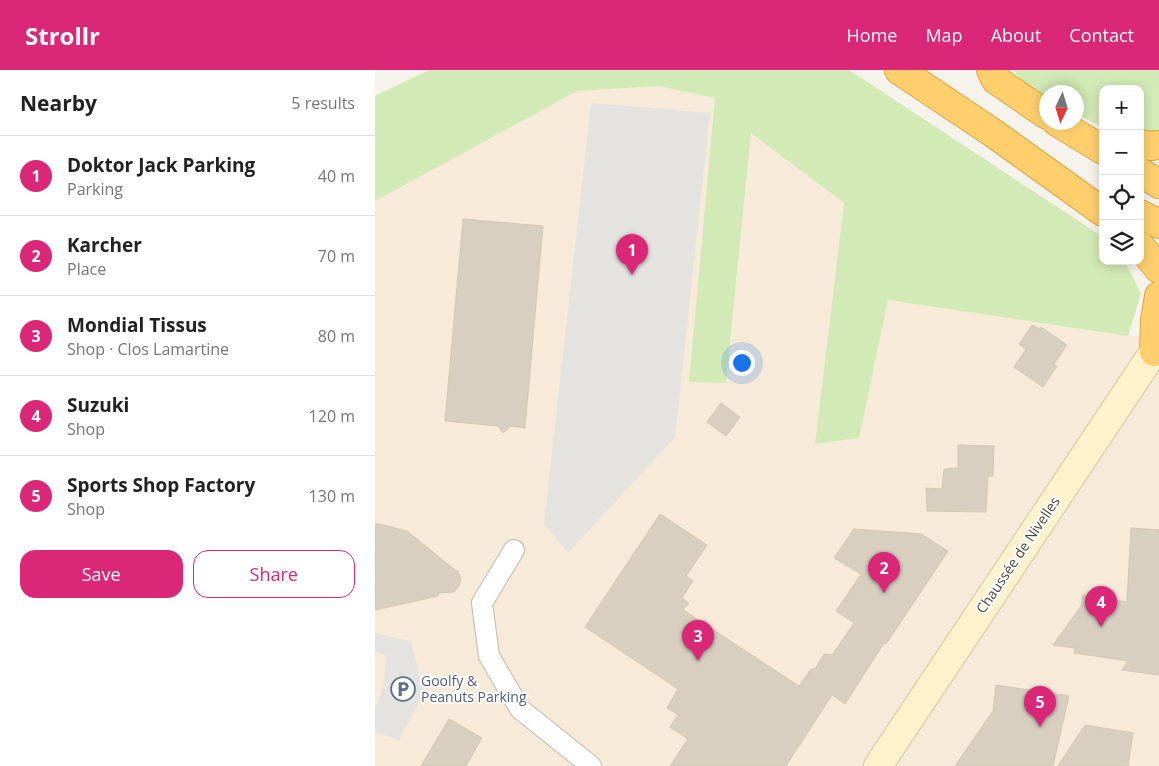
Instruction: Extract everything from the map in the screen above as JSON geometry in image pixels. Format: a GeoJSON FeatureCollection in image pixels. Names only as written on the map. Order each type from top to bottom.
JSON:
{"type":"FeatureCollection","features":[{"type":"Feature","properties":{"kind":"highway"},"geometry":{"type":"LineString","coordinates":[[899,70],[993,133],[1099,209]]}},
{"type":"Feature","properties":{"kind":"highway"},"geometry":{"type":"LineString","coordinates":[[991,70],[996,80],[1039,110]]}},
{"type":"Feature","properties":{"kind":"highway"},"geometry":{"type":"LineString","coordinates":[[1084,129],[1099,134]]}},
{"type":"Feature","properties":{"kind":"highway"},"geometry":{"type":"LineString","coordinates":[[1070,130],[1099,148]]}},
{"type":"Feature","properties":{"kind":"highway"},"geometry":{"type":"LineString","coordinates":[[993,133],[1099,191]]}},
{"type":"Feature","properties":{"kind":"highway"},"geometry":{"type":"LineString","coordinates":[[1144,145],[1159,145]]}},
{"type":"Feature","properties":{"kind":"highway"},"geometry":{"type":"LineString","coordinates":[[1144,175],[1159,184]]}},
{"type":"Feature","properties":{"kind":"highway"},"geometry":{"type":"LineString","coordinates":[[1144,216],[1159,224]]}},
{"type":"Feature","properties":{"kind":"highway"},"geometry":{"type":"LineString","coordinates":[[1144,251],[1159,269]]}},
{"type":"Feature","properties":{"kind":"highway"},"geometry":{"type":"LineString","coordinates":[[1157,348],[1155,320],[1159,296]]}},
{"type":"Feature","properties":{"kind":"main road","name":"Chaussée de Nivelles"},"geometry":{"type":"LineString","coordinates":[[878,766],[1157,348]]}},
{"type":"Feature","properties":{"kind":"street"},"geometry":{"type":"LineString","coordinates":[[515,550],[482,603],[489,656],[520,709],[591,766]]}},
{"type":"Feature","properties":{"kind":"shaded area"},"geometry":{"type":"Polygon","coordinates":[[[659,86],[716,98],[689,382],[726,383],[751,133],[844,203],[815,444],[859,438],[888,300],[1128,336],[1159,336],[1159,766],[375,766],[375,201],[577,91],[659,86]]]}},
{"type":"Feature","properties":{"kind":"shaded area"},"geometry":{"type":"Polygon","coordinates":[[[591,103],[710,113],[675,437],[568,553],[544,524],[591,103]]]}},
{"type":"Feature","properties":{"kind":"shaded area","name":"Goolfy & Peanuts Parking"},"geometry":{"type":"Polygon","coordinates":[[[375,633],[411,641],[424,693],[399,740],[375,732],[375,709],[384,685],[386,655],[375,652],[375,633]]]}},
{"type":"Feature","properties":{"kind":"green space"},"geometry":{"type":"Polygon","coordinates":[[[429,70],[849,70],[1099,234],[1099,265],[1127,265],[1141,294],[1128,336],[888,300],[859,438],[815,444],[844,203],[751,133],[726,383],[689,382],[715,98],[659,86],[577,91],[375,201],[375,96],[429,70]]]}},
{"type":"Feature","properties":{"kind":"green space"},"geometry":{"type":"Polygon","coordinates":[[[1013,70],[1159,70],[1159,137],[1144,135],[1144,85],[1099,85],[1099,125],[1084,118],[1084,85],[1039,85],[1039,98],[1013,70]]]}},
{"type":"Feature","properties":{"kind":"building"},"geometry":{"type":"Polygon","coordinates":[[[463,219],[543,226],[525,428],[511,426],[503,433],[498,426],[445,421],[463,219]]]}},
{"type":"Feature","properties":{"kind":"building"},"geometry":{"type":"Polygon","coordinates":[[[1032,325],[1040,329],[1041,327],[1067,345],[1054,364],[1057,366],[1043,387],[1014,367],[1026,349],[1019,344],[1032,325]]]}},
{"type":"Feature","properties":{"kind":"building"},"geometry":{"type":"Polygon","coordinates":[[[721,403],[740,417],[726,436],[707,422],[721,403]]]}},
{"type":"Feature","properties":{"kind":"building"},"geometry":{"type":"Polygon","coordinates":[[[958,445],[994,446],[993,476],[988,476],[986,512],[927,511],[926,488],[942,489],[944,469],[958,468],[958,445]]]}},
{"type":"Feature","properties":{"kind":"building"},"geometry":{"type":"Polygon","coordinates":[[[660,514],[707,545],[686,576],[693,581],[682,598],[689,603],[683,610],[799,686],[811,669],[815,669],[824,654],[832,655],[854,623],[836,611],[861,574],[834,558],[854,529],[921,534],[948,551],[886,644],[884,643],[845,704],[832,695],[786,766],[670,766],[688,739],[670,727],[678,715],[667,708],[678,689],[585,627],[660,514]]]}},
{"type":"Feature","properties":{"kind":"building"},"geometry":{"type":"Polygon","coordinates":[[[375,523],[407,531],[458,571],[461,579],[459,586],[454,592],[439,593],[438,596],[375,610],[375,523]]]}},
{"type":"Feature","properties":{"kind":"building"},"geometry":{"type":"Polygon","coordinates":[[[1131,528],[1159,530],[1159,675],[1122,670],[1128,661],[1074,653],[1075,648],[1053,645],[1081,606],[1083,595],[1127,602],[1131,528]]]}},
{"type":"Feature","properties":{"kind":"building"},"geometry":{"type":"Polygon","coordinates":[[[996,685],[1069,696],[1053,766],[955,766],[993,711],[996,685]]]}},
{"type":"Feature","properties":{"kind":"building"},"geometry":{"type":"Polygon","coordinates":[[[449,719],[482,738],[466,766],[421,766],[449,719]]]}},
{"type":"Feature","properties":{"kind":"building"},"geometry":{"type":"Polygon","coordinates":[[[1085,725],[1133,733],[1128,766],[1058,766],[1085,725]]]}},
{"type":"Feature","properties":{"kind":"place","name":"Doktor Jack Parking"},"geometry":{"type":"Point","coordinates":[632,275]}},
{"type":"Feature","properties":{"kind":"place","name":"Karcher"},"geometry":{"type":"Point","coordinates":[884,593]}},
{"type":"Feature","properties":{"kind":"place","name":"Suzuki"},"geometry":{"type":"Point","coordinates":[1101,627]}},
{"type":"Feature","properties":{"kind":"place","name":"Mondial Tissus"},"geometry":{"type":"Point","coordinates":[698,661]}},
{"type":"Feature","properties":{"kind":"place","name":"Goolfy & Peanuts Parking"},"geometry":{"type":"Point","coordinates":[403,689]}},
{"type":"Feature","properties":{"kind":"place","name":"Sports Shop Factory"},"geometry":{"type":"Point","coordinates":[1040,727]}}]}
